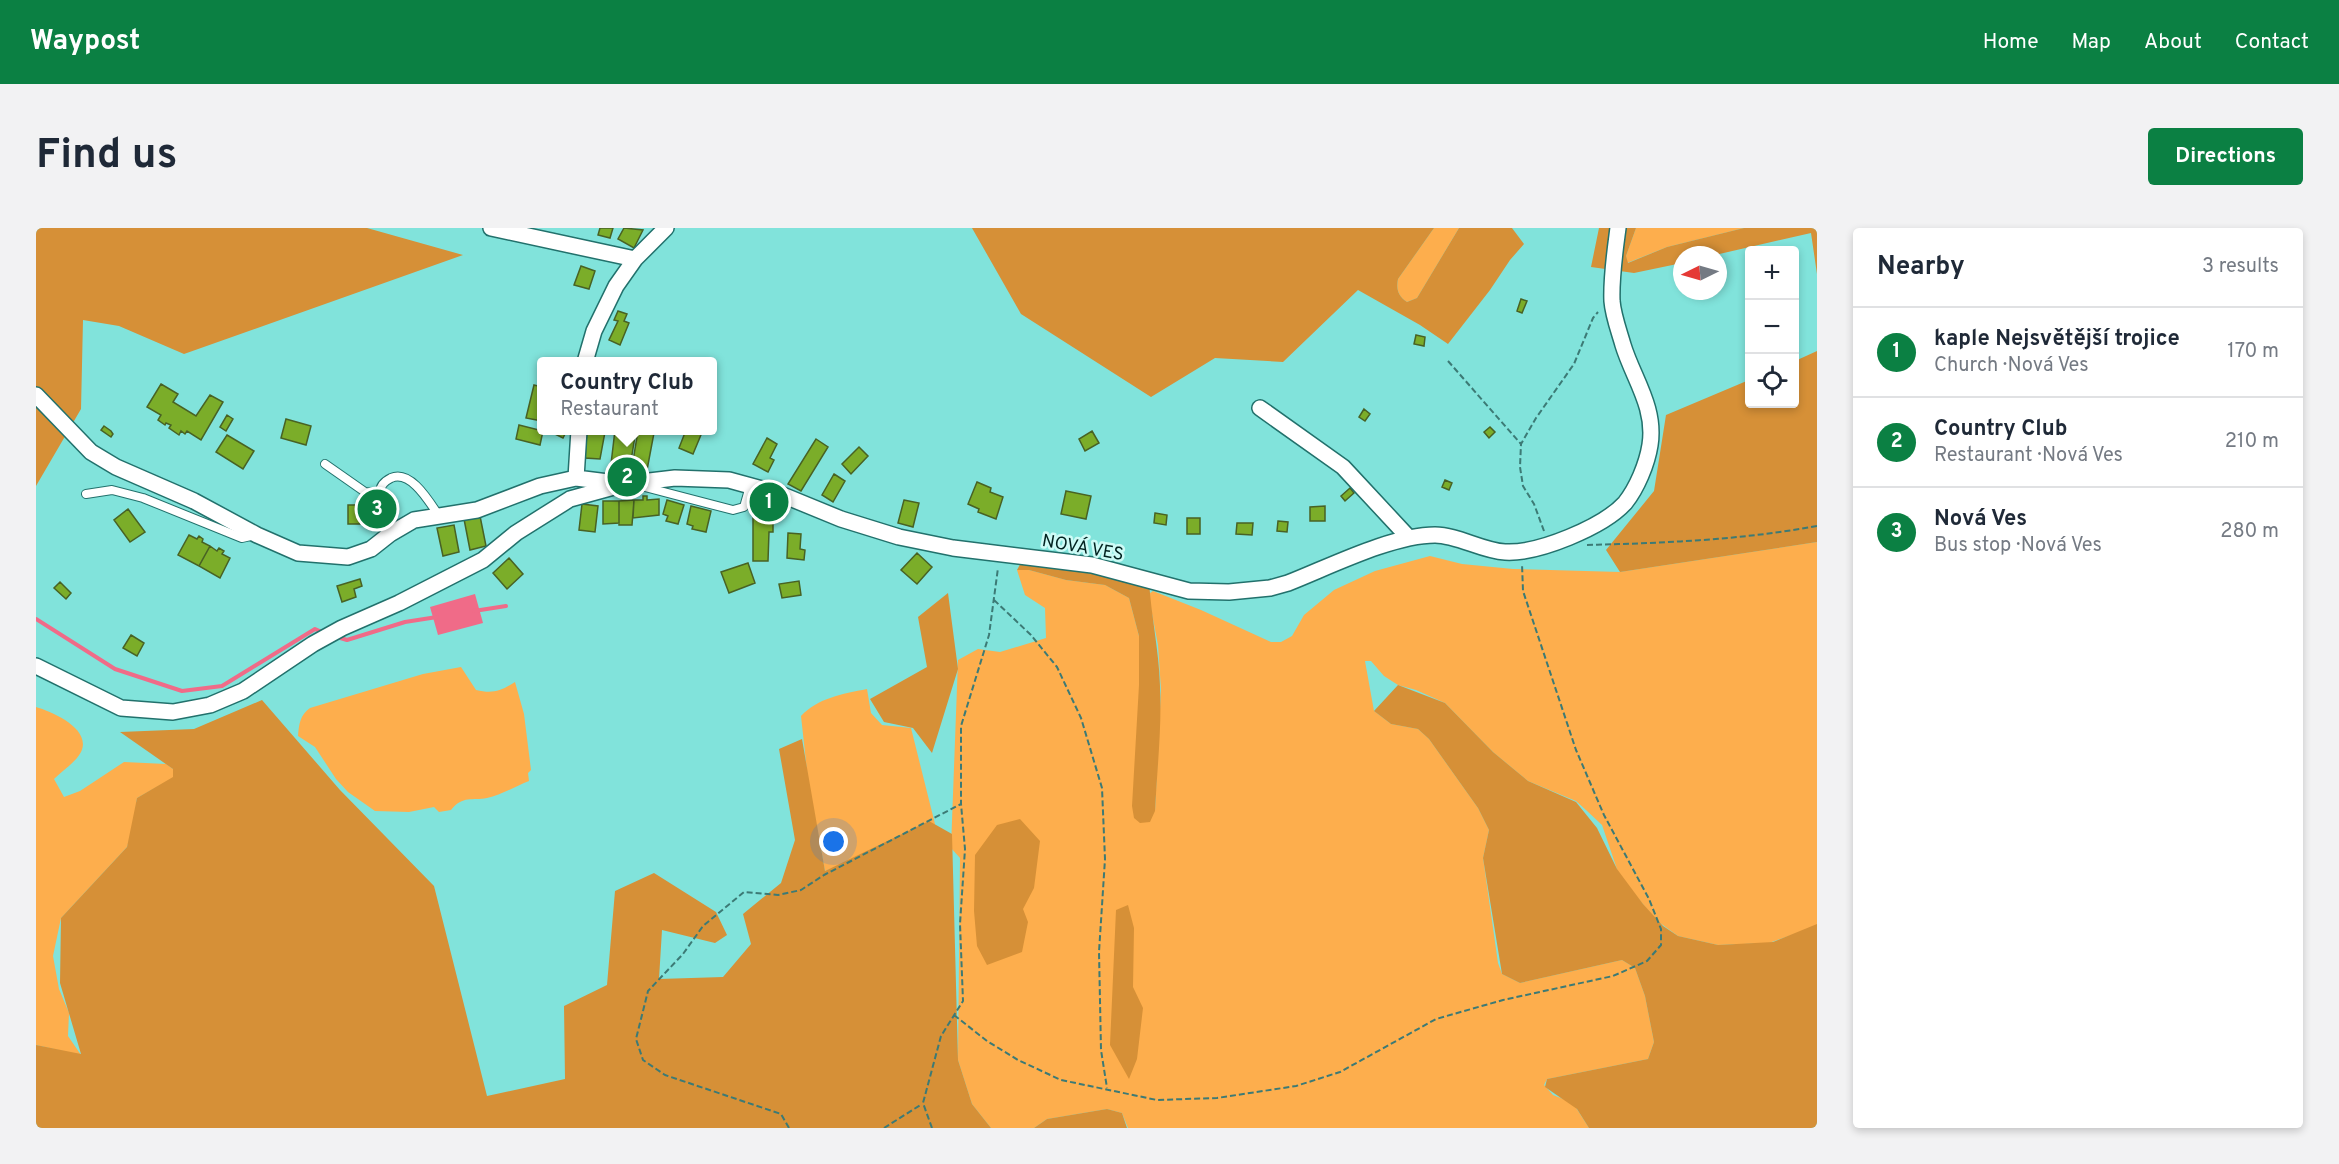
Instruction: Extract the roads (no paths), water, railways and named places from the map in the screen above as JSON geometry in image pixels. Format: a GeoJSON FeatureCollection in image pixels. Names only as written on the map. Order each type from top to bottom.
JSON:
{"type":"FeatureCollection","features":[{"type":"Feature","properties":{"kind":"street"},"geometry":{"type":"LineString","coordinates":[[491,228],[635,259]]}},
{"type":"Feature","properties":{"kind":"street"},"geometry":{"type":"LineString","coordinates":[[586,357],[594,331],[616,286],[635,259],[666,228]]}},
{"type":"Feature","properties":{"kind":"street","name":"NOVÁ VES"},"geometry":{"type":"LineString","coordinates":[[36,666],[121,708],[173,712],[210,705],[243,691],[313,644],[342,628],[399,603],[483,560],[516,533],[570,499],[627,484],[675,478],[729,480],[780,494],[841,519],[899,537],[953,548],[1092,565],[1189,591],[1229,592],[1270,588],[1399,539],[1436,535],[1503,552],[1522,553],[1573,542],[1625,502],[1637,483],[1650,445],[1650,417],[1641,385],[1624,347],[1612,302],[1618,228]]}},
{"type":"Feature","properties":{"kind":"street","name":"NOVÁ VES"},"geometry":{"type":"LineString","coordinates":[[36,395],[92,452],[116,467],[194,501],[256,535],[298,553],[348,557],[370,549],[414,520],[477,510],[540,486],[576,478],[627,484]]}},
{"type":"Feature","properties":{"kind":"street"},"geometry":{"type":"LineString","coordinates":[[1260,408],[1343,467],[1409,538]]}},
{"type":"Feature","properties":{"kind":"street"},"geometry":{"type":"LineString","coordinates":[[576,478],[579,435]]}},
{"type":"Feature","properties":{"kind":"lane"},"geometry":{"type":"LineString","coordinates":[[325,464],[365,492],[379,494]]}},
{"type":"Feature","properties":{"kind":"lane"},"geometry":{"type":"LineString","coordinates":[[390,534],[379,494],[388,479],[402,477],[424,493],[439,516]]}},
{"type":"Feature","properties":{"kind":"lane","name":"NOVÁ VES"},"geometry":{"type":"LineString","coordinates":[[627,484],[732,510],[744,507],[750,486]]}},
{"type":"Feature","properties":{"kind":"lane"},"geometry":{"type":"LineString","coordinates":[[86,494],[112,490],[143,498],[242,538],[256,535]]}},
{"type":"Feature","properties":{"kind":"waterway"},"geometry":{"type":"LineString","coordinates":[[474,611],[506,606]]}},
{"type":"Feature","properties":{"kind":"waterway"},"geometry":{"type":"LineString","coordinates":[[337,637],[347,640],[405,622],[437,617]]}},
{"type":"Feature","properties":{"kind":"waterway"},"geometry":{"type":"LineString","coordinates":[[36,619],[115,669],[182,691],[222,686],[315,629],[324,633]]}},
{"type":"Feature","properties":{"kind":"place","name":"Country Club"},"geometry":{"type":"Point","coordinates":[627,477]}},
{"type":"Feature","properties":{"kind":"place","name":"kaple Nejsvětější trojice"},"geometry":{"type":"Point","coordinates":[769,502]}},
{"type":"Feature","properties":{"kind":"place","name":"Nová Ves"},"geometry":{"type":"Point","coordinates":[377,509]}}]}
